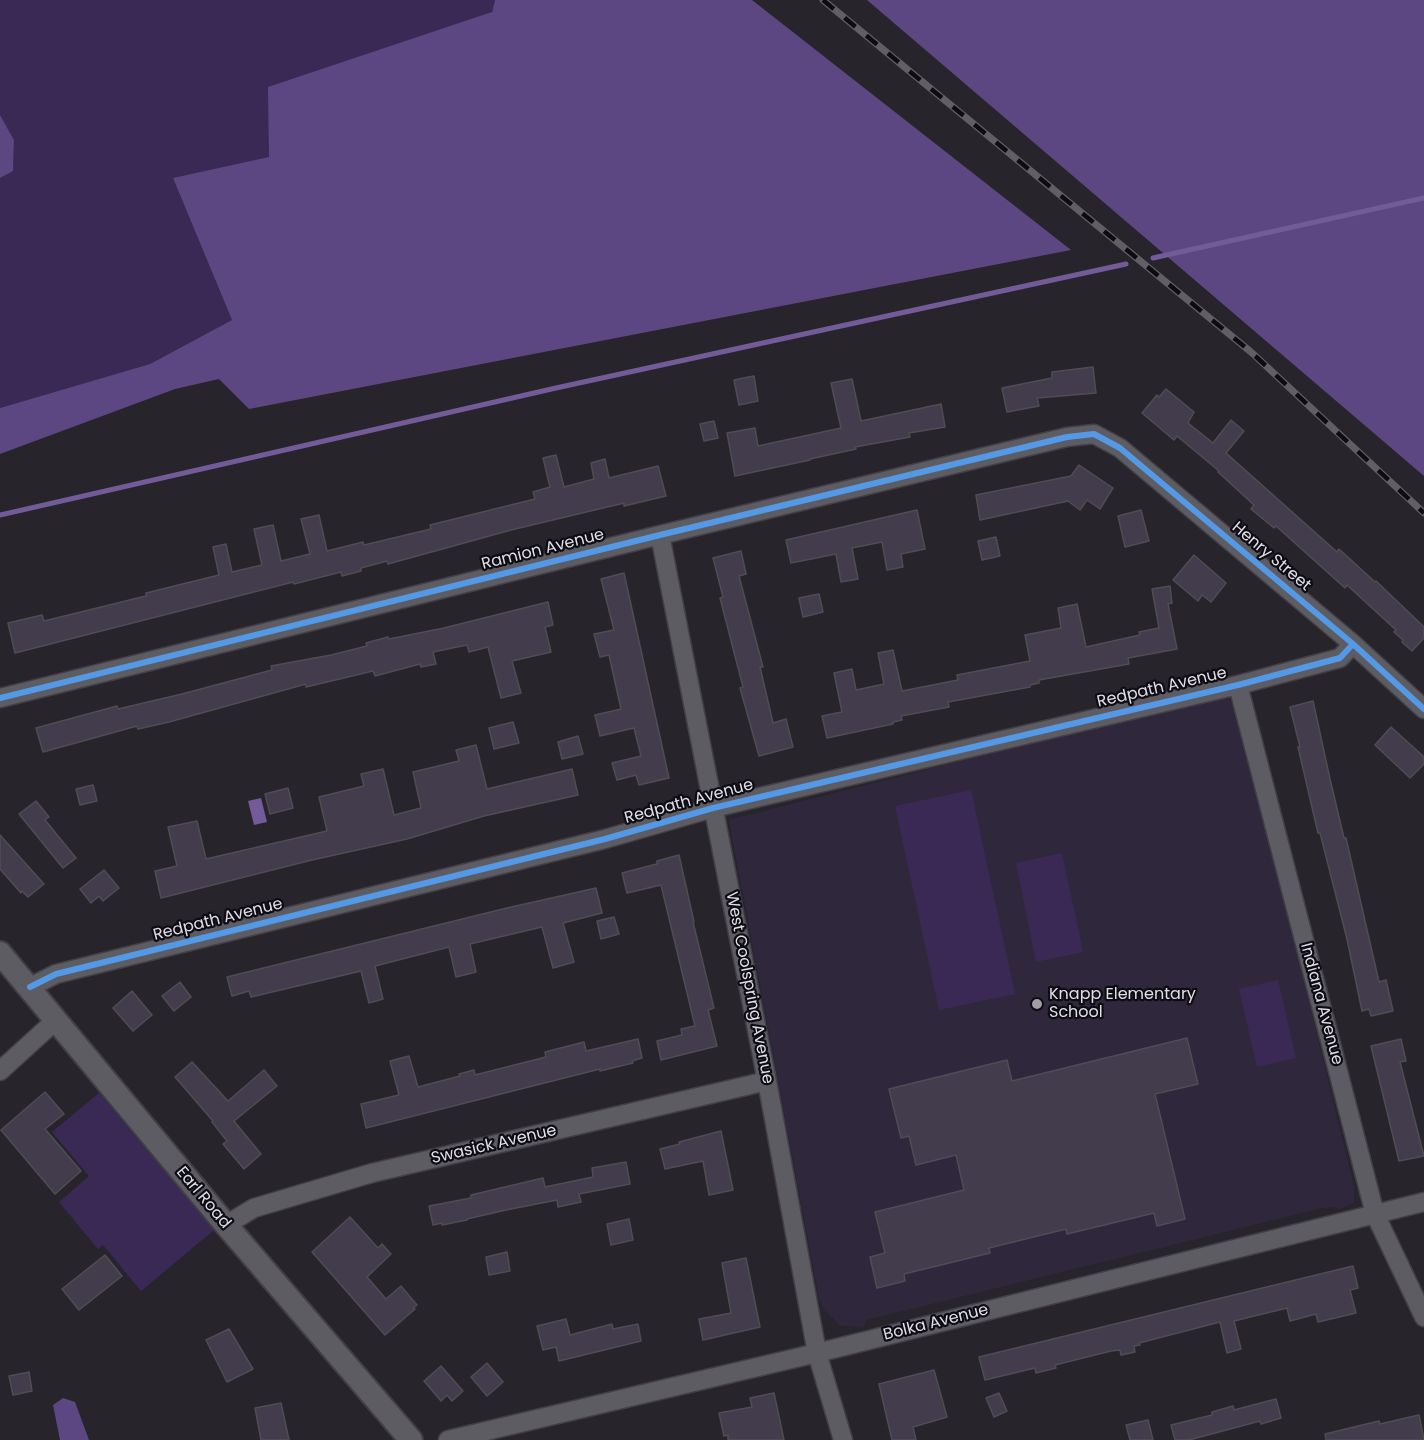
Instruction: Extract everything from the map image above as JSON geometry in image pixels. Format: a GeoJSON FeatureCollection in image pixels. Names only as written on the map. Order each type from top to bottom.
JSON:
{"type":"FeatureCollection","features":[{"type":"Feature","properties":{"kind":"street","name":"Ramion Avenue"},"geometry":{"type":"LineString","coordinates":[[0,698],[660,535],[1067,437],[1094,434]]}},
{"type":"Feature","properties":{"kind":"street","name":"Henry Street"},"geometry":{"type":"LineString","coordinates":[[1094,434],[1120,448],[1353,644],[1424,709]]}},
{"type":"Feature","properties":{"kind":"street","name":"West Coolspring Avenue"},"geometry":{"type":"LineString","coordinates":[[660,535],[767,1081],[817,1353],[843,1440]]}},
{"type":"Feature","properties":{"kind":"street","name":"Redpath Avenue"},"geometry":{"type":"LineString","coordinates":[[30,987],[56,974],[605,839],[713,808],[1340,658],[1353,644]]}},
{"type":"Feature","properties":{"kind":"street","name":"Indiana Avenue"},"geometry":{"type":"LineString","coordinates":[[1238,684],[1375,1214],[1424,1317]]}},
{"type":"Feature","properties":{"kind":"street","name":"Earl Road"},"geometry":{"type":"LineString","coordinates":[[0,953],[226,1225],[411,1440]]}},
{"type":"Feature","properties":{"kind":"street"},"geometry":{"type":"LineString","coordinates":[[0,1071],[55,1021]]}},
{"type":"Feature","properties":{"kind":"street","name":"Swasick Avenue"},"geometry":{"type":"LineString","coordinates":[[226,1225],[254,1208],[372,1173],[767,1081]]}},
{"type":"Feature","properties":{"kind":"street","name":"Bolka Avenue"},"geometry":{"type":"LineString","coordinates":[[448,1440],[817,1353],[1424,1202]]}},
{"type":"Feature","properties":{"kind":"shaded area"},"geometry":{"type":"Polygon","coordinates":[[[0,0],[495,0],[492,11],[269,158],[173,178],[232,320],[150,364],[0,408],[0,178],[13,171],[14,140],[0,115],[0,0]]]}},
{"type":"Feature","properties":{"kind":"shaded area"},"geometry":{"type":"Polygon","coordinates":[[[495,0],[752,0],[1071,250],[249,409],[219,379],[175,389],[0,454],[0,408],[150,364],[232,320],[173,178],[269,157],[268,87],[492,12],[495,0]]]}},
{"type":"Feature","properties":{"kind":"shaded area"},"geometry":{"type":"Polygon","coordinates":[[[867,0],[1424,0],[1424,476],[867,0]]]}},
{"type":"Feature","properties":{"kind":"shaded area"},"geometry":{"type":"Polygon","coordinates":[[[0,115],[14,140],[13,171],[0,178],[0,115]]]}},
{"type":"Feature","properties":{"kind":"shaded area","name":"Knapp Elementary School"},"geometry":{"type":"Polygon","coordinates":[[[1215,696],[1229,700],[1238,711],[1354,1187],[1354,1203],[1339,1209],[1322,1208],[866,1320],[863,1328],[840,1325],[825,1311],[819,1298],[729,820],[1215,696]]]}},
{"type":"Feature","properties":{"kind":"shaded area"},"geometry":{"type":"Polygon","coordinates":[[[971,790],[1015,994],[939,1010],[895,806],[971,790]]]}},
{"type":"Feature","properties":{"kind":"shaded area"},"geometry":{"type":"Polygon","coordinates":[[[261,798],[267,822],[254,825],[248,801],[261,798]]]}},
{"type":"Feature","properties":{"kind":"shaded area"},"geometry":{"type":"Polygon","coordinates":[[[1062,853],[1083,952],[1036,962],[1016,863],[1062,853]]]}},
{"type":"Feature","properties":{"kind":"shaded area"},"geometry":{"type":"Polygon","coordinates":[[[1278,980],[1296,1058],[1257,1067],[1239,989],[1278,980]]]}},
{"type":"Feature","properties":{"kind":"shaded area"},"geometry":{"type":"Polygon","coordinates":[[[99,1093],[214,1230],[141,1291],[103,1245],[98,1249],[59,1202],[89,1176],[52,1132],[99,1093]]]}},
{"type":"Feature","properties":{"kind":"shaded area"},"geometry":{"type":"Polygon","coordinates":[[[63,1398],[75,1402],[89,1440],[60,1440],[53,1405],[63,1398]]]}},
{"type":"Feature","properties":{"kind":"building"},"geometry":{"type":"Polygon","coordinates":[[[1093,367],[1096,393],[1037,398],[1039,406],[1007,412],[1002,388],[1052,378],[1052,372],[1093,367]]]}},
{"type":"Feature","properties":{"kind":"building"},"geometry":{"type":"Polygon","coordinates":[[[754,376],[758,401],[739,405],[734,380],[754,376]]]}},
{"type":"Feature","properties":{"kind":"building"},"geometry":{"type":"Polygon","coordinates":[[[852,379],[861,421],[941,404],[945,427],[909,433],[910,437],[855,447],[856,449],[735,476],[727,433],[755,428],[758,446],[841,428],[831,383],[852,379]]]}},
{"type":"Feature","properties":{"kind":"building"},"geometry":{"type":"Polygon","coordinates":[[[1166,389],[1194,412],[1188,423],[1213,443],[1231,420],[1244,431],[1226,453],[1337,552],[1339,549],[1376,581],[1424,627],[1424,638],[1412,651],[1394,632],[1396,630],[1347,585],[1345,588],[1276,526],[1274,528],[1251,509],[1254,505],[1219,471],[1177,436],[1174,440],[1142,413],[1157,395],[1159,397],[1166,389]]]}},
{"type":"Feature","properties":{"kind":"building"},"geometry":{"type":"Polygon","coordinates":[[[714,421],[718,438],[704,441],[700,424],[714,421]]]}},
{"type":"Feature","properties":{"kind":"building"},"geometry":{"type":"Polygon","coordinates":[[[556,455],[564,487],[594,479],[591,463],[605,459],[609,478],[658,466],[666,496],[624,506],[624,503],[511,530],[388,564],[387,561],[361,568],[361,571],[342,576],[341,572],[294,584],[293,582],[15,653],[8,623],[42,615],[44,621],[219,575],[213,547],[226,544],[232,572],[262,565],[254,529],[273,525],[281,561],[310,554],[301,519],[319,515],[327,551],[431,529],[430,525],[535,499],[533,492],[550,487],[543,458],[556,455]]]}},
{"type":"Feature","properties":{"kind":"building"},"geometry":{"type":"Polygon","coordinates":[[[1079,465],[1113,488],[1100,509],[1087,500],[1080,510],[1068,501],[980,520],[976,495],[1071,476],[1079,465]]]}},
{"type":"Feature","properties":{"kind":"building"},"geometry":{"type":"Polygon","coordinates":[[[917,510],[925,549],[901,554],[903,567],[887,570],[882,542],[852,548],[858,579],[841,582],[836,554],[791,563],[786,540],[917,510]]]}},
{"type":"Feature","properties":{"kind":"building"},"geometry":{"type":"Polygon","coordinates":[[[1141,510],[1149,541],[1125,547],[1118,516],[1141,510]]]}},
{"type":"Feature","properties":{"kind":"building"},"geometry":{"type":"Polygon","coordinates":[[[996,537],[1000,556],[982,560],[978,541],[996,537]]]}},
{"type":"Feature","properties":{"kind":"building"},"geometry":{"type":"Polygon","coordinates":[[[741,551],[746,574],[739,576],[763,667],[760,667],[773,723],[786,719],[793,747],[759,756],[740,688],[743,687],[720,598],[723,597],[713,558],[741,551]]]}},
{"type":"Feature","properties":{"kind":"building"},"geometry":{"type":"Polygon","coordinates":[[[1194,555],[1226,583],[1211,602],[1202,595],[1198,601],[1173,580],[1194,555]]]}},
{"type":"Feature","properties":{"kind":"building"},"geometry":{"type":"Polygon","coordinates":[[[624,573],[669,778],[639,785],[636,775],[617,780],[612,763],[641,756],[634,728],[600,736],[595,715],[621,709],[609,655],[600,657],[594,634],[614,630],[601,579],[624,573]]]}},
{"type":"Feature","properties":{"kind":"building"},"geometry":{"type":"Polygon","coordinates":[[[1170,586],[1172,603],[1168,604],[1177,649],[1128,658],[1129,664],[1039,680],[1039,683],[1030,685],[1030,687],[948,702],[949,707],[901,716],[902,720],[893,722],[893,724],[827,738],[822,716],[842,712],[834,673],[852,669],[856,690],[884,684],[878,653],[893,650],[902,691],[958,680],[957,675],[1030,661],[1025,635],[1061,628],[1058,608],[1077,604],[1086,647],[1140,635],[1139,632],[1159,628],[1152,589],[1170,586]]]}},
{"type":"Feature","properties":{"kind":"building"},"geometry":{"type":"Polygon","coordinates":[[[819,594],[823,612],[803,617],[799,598],[819,594]]]}},
{"type":"Feature","properties":{"kind":"building"},"geometry":{"type":"Polygon","coordinates":[[[548,602],[553,625],[545,627],[551,652],[512,661],[521,693],[501,698],[488,647],[469,652],[467,645],[433,652],[436,664],[421,667],[420,664],[375,676],[373,671],[306,687],[306,684],[169,722],[138,729],[137,726],[43,752],[36,728],[117,706],[118,709],[182,694],[272,670],[271,666],[331,655],[367,646],[366,643],[388,637],[389,639],[444,628],[548,602]]]}},
{"type":"Feature","properties":{"kind":"building"},"geometry":{"type":"Polygon","coordinates":[[[1313,701],[1379,982],[1386,980],[1393,1011],[1371,1016],[1369,1009],[1362,1011],[1347,939],[1320,833],[1318,833],[1290,707],[1313,701]]]}},
{"type":"Feature","properties":{"kind":"building"},"geometry":{"type":"Polygon","coordinates":[[[513,722],[519,743],[494,749],[489,728],[513,722]]]}},
{"type":"Feature","properties":{"kind":"building"},"geometry":{"type":"Polygon","coordinates":[[[1391,727],[1424,757],[1424,764],[1410,778],[1375,745],[1391,727]]]}},
{"type":"Feature","properties":{"kind":"building"},"geometry":{"type":"Polygon","coordinates":[[[578,736],[583,754],[562,759],[558,742],[578,736]]]}},
{"type":"Feature","properties":{"kind":"building"},"geometry":{"type":"Polygon","coordinates":[[[476,745],[487,789],[572,769],[578,795],[484,816],[407,839],[161,898],[155,871],[177,866],[168,827],[197,821],[206,859],[327,831],[319,797],[364,786],[361,774],[383,769],[394,815],[421,808],[413,772],[459,761],[456,750],[476,745]]]}},
{"type":"Feature","properties":{"kind":"building"},"geometry":{"type":"Polygon","coordinates":[[[93,785],[97,801],[80,805],[76,789],[93,785]]]}},
{"type":"Feature","properties":{"kind":"building"},"geometry":{"type":"Polygon","coordinates":[[[288,788],[293,808],[270,814],[265,794],[288,788]]]}},
{"type":"Feature","properties":{"kind":"building"},"geometry":{"type":"Polygon","coordinates":[[[36,801],[49,817],[45,820],[76,858],[63,868],[19,814],[36,801]]]}},
{"type":"Feature","properties":{"kind":"building"},"geometry":{"type":"Polygon","coordinates":[[[0,835],[44,884],[28,897],[22,891],[21,893],[0,869],[0,835]]]}},
{"type":"Feature","properties":{"kind":"building"},"geometry":{"type":"Polygon","coordinates":[[[679,855],[714,1008],[708,1010],[717,1046],[661,1060],[657,1041],[682,1035],[681,1029],[695,1026],[661,885],[627,893],[622,873],[657,864],[657,861],[679,855]]]}},
{"type":"Feature","properties":{"kind":"building"},"geometry":{"type":"Polygon","coordinates":[[[104,870],[119,888],[103,901],[99,896],[91,903],[80,889],[104,870]]]}},
{"type":"Feature","properties":{"kind":"building"},"geometry":{"type":"Polygon","coordinates":[[[596,888],[602,913],[563,923],[574,962],[553,968],[542,927],[470,944],[476,972],[456,977],[449,947],[375,966],[383,999],[369,1003],[361,971],[251,997],[249,991],[232,996],[227,977],[596,888]]]}},
{"type":"Feature","properties":{"kind":"building"},"geometry":{"type":"Polygon","coordinates":[[[614,917],[619,934],[601,939],[597,921],[614,917]]]}},
{"type":"Feature","properties":{"kind":"building"},"geometry":{"type":"Polygon","coordinates":[[[180,982],[191,997],[174,1011],[162,996],[180,982]]]}},
{"type":"Feature","properties":{"kind":"building"},"geometry":{"type":"Polygon","coordinates":[[[132,991],[152,1015],[133,1031],[113,1008],[132,991]]]}},
{"type":"Feature","properties":{"kind":"building"},"geometry":{"type":"Polygon","coordinates":[[[1187,1038],[1198,1084],[1155,1094],[1185,1219],[1157,1226],[1154,1213],[1067,1234],[1066,1229],[989,1248],[990,1253],[904,1274],[905,1281],[877,1288],[870,1257],[885,1253],[875,1212],[964,1190],[956,1155],[916,1165],[909,1136],[901,1138],[889,1089],[1007,1060],[1012,1081],[1187,1038]]]}},
{"type":"Feature","properties":{"kind":"building"},"geometry":{"type":"Polygon","coordinates":[[[638,1039],[642,1058],[632,1061],[633,1063],[600,1071],[600,1069],[366,1128],[361,1104],[399,1095],[390,1061],[409,1056],[418,1087],[474,1070],[475,1075],[546,1057],[545,1052],[584,1042],[586,1051],[638,1039]]]}},
{"type":"Feature","properties":{"kind":"building"},"geometry":{"type":"Polygon","coordinates":[[[1401,1039],[1406,1061],[1400,1062],[1424,1156],[1399,1161],[1371,1046],[1401,1039]]]}},
{"type":"Feature","properties":{"kind":"building"},"geometry":{"type":"Polygon","coordinates":[[[192,1062],[228,1101],[264,1070],[277,1086],[234,1121],[261,1154],[244,1169],[223,1144],[227,1141],[213,1121],[175,1077],[192,1062]]]}},
{"type":"Feature","properties":{"kind":"building"},"geometry":{"type":"Polygon","coordinates":[[[45,1092],[64,1114],[45,1129],[81,1171],[55,1194],[1,1130],[45,1092]]]}},
{"type":"Feature","properties":{"kind":"building"},"geometry":{"type":"Polygon","coordinates":[[[721,1131],[733,1190],[709,1195],[703,1161],[665,1169],[660,1149],[721,1131]]]}},
{"type":"Feature","properties":{"kind":"building"},"geometry":{"type":"Polygon","coordinates":[[[626,1162],[630,1184],[579,1194],[581,1202],[558,1207],[557,1200],[467,1220],[433,1225],[429,1206],[471,1198],[471,1195],[543,1178],[545,1187],[593,1177],[592,1168],[626,1162]]]}},
{"type":"Feature","properties":{"kind":"building"},"geometry":{"type":"Polygon","coordinates":[[[350,1217],[378,1248],[382,1244],[391,1254],[367,1277],[386,1299],[401,1286],[417,1305],[385,1335],[312,1252],[350,1217]]]}},
{"type":"Feature","properties":{"kind":"building"},"geometry":{"type":"Polygon","coordinates":[[[629,1219],[633,1240],[611,1245],[607,1224],[629,1219]]]}},
{"type":"Feature","properties":{"kind":"building"},"geometry":{"type":"Polygon","coordinates":[[[507,1252],[510,1271],[489,1275],[486,1257],[507,1252]]]}},
{"type":"Feature","properties":{"kind":"building"},"geometry":{"type":"Polygon","coordinates":[[[105,1255],[122,1276],[79,1310],[62,1289],[105,1255]]]}},
{"type":"Feature","properties":{"kind":"building"},"geometry":{"type":"Polygon","coordinates":[[[746,1258],[760,1327],[703,1340],[699,1319],[731,1313],[722,1263],[746,1258]]]}},
{"type":"Feature","properties":{"kind":"building"},"geometry":{"type":"Polygon","coordinates":[[[1353,1266],[1358,1288],[1350,1290],[1356,1313],[1318,1322],[1316,1314],[1290,1321],[1287,1308],[1234,1321],[1241,1349],[1227,1353],[1220,1322],[1139,1343],[1140,1345],[1134,1346],[1135,1352],[1121,1355],[1120,1350],[1111,1351],[1055,1365],[1056,1368],[1036,1373],[1035,1368],[985,1380],[979,1357],[1353,1266]]]}},
{"type":"Feature","properties":{"kind":"building"},"geometry":{"type":"Polygon","coordinates":[[[566,1319],[570,1335],[612,1324],[613,1329],[638,1324],[641,1341],[559,1361],[556,1347],[543,1350],[537,1326],[566,1319]]]}},
{"type":"Feature","properties":{"kind":"building"},"geometry":{"type":"Polygon","coordinates":[[[229,1329],[253,1369],[227,1382],[206,1340],[229,1329]]]}},
{"type":"Feature","properties":{"kind":"building"},"geometry":{"type":"Polygon","coordinates":[[[487,1363],[503,1382],[487,1396],[471,1377],[487,1363]]]}},
{"type":"Feature","properties":{"kind":"building"},"geometry":{"type":"Polygon","coordinates":[[[441,1366],[463,1391],[452,1401],[447,1395],[441,1401],[424,1381],[441,1366]]]}},
{"type":"Feature","properties":{"kind":"building"},"geometry":{"type":"Polygon","coordinates":[[[934,1370],[947,1417],[913,1427],[916,1440],[892,1440],[879,1384],[934,1370]]]}},
{"type":"Feature","properties":{"kind":"building"},"geometry":{"type":"Polygon","coordinates":[[[29,1372],[32,1391],[13,1395],[9,1376],[29,1372]]]}},
{"type":"Feature","properties":{"kind":"building"},"geometry":{"type":"Polygon","coordinates":[[[774,1393],[784,1440],[728,1440],[728,1435],[724,1436],[719,1413],[752,1407],[750,1398],[774,1393]]]}},
{"type":"Feature","properties":{"kind":"building"},"geometry":{"type":"Polygon","coordinates":[[[999,1393],[1007,1411],[994,1417],[986,1398],[999,1393]]]}},
{"type":"Feature","properties":{"kind":"building"},"geometry":{"type":"Polygon","coordinates":[[[1276,1399],[1281,1418],[1261,1424],[1260,1421],[1189,1440],[1175,1440],[1171,1425],[1212,1415],[1212,1412],[1233,1406],[1234,1410],[1276,1399]]]}},
{"type":"Feature","properties":{"kind":"building"},"geometry":{"type":"Polygon","coordinates":[[[281,1403],[289,1440],[261,1440],[255,1408],[281,1403]]]}},
{"type":"Feature","properties":{"kind":"building"},"geometry":{"type":"Polygon","coordinates":[[[1419,1415],[1424,1440],[1326,1440],[1325,1434],[1379,1421],[1380,1424],[1419,1415]]]}},
{"type":"Feature","properties":{"kind":"building"},"geometry":{"type":"Polygon","coordinates":[[[1148,1420],[1153,1440],[1130,1440],[1126,1425],[1148,1420]]]}},
{"type":"Feature","properties":{"kind":"waterway"},"geometry":{"type":"LineString","coordinates":[[1153,258],[1424,198]]}},
{"type":"Feature","properties":{"kind":"waterway"},"geometry":{"type":"LineString","coordinates":[[0,515],[556,388],[1126,264]]}},
{"type":"Feature","properties":{"kind":"railway"},"geometry":{"type":"LineString","coordinates":[[823,0],[1251,352],[1424,513]]}},
{"type":"Feature","properties":{"kind":"cycle path"},"geometry":{"type":"LineString","coordinates":[[0,698],[660,535],[1067,437],[1094,434],[1120,448],[1353,644],[1424,709]]}},
{"type":"Feature","properties":{"kind":"cycle path"},"geometry":{"type":"LineString","coordinates":[[30,987],[56,974],[605,839],[713,808],[1238,685],[1340,658],[1353,644]]}},
{"type":"Feature","properties":{"kind":"place","name":"Knapp Elementary School"},"geometry":{"type":"Point","coordinates":[1037,1004]}}]}
